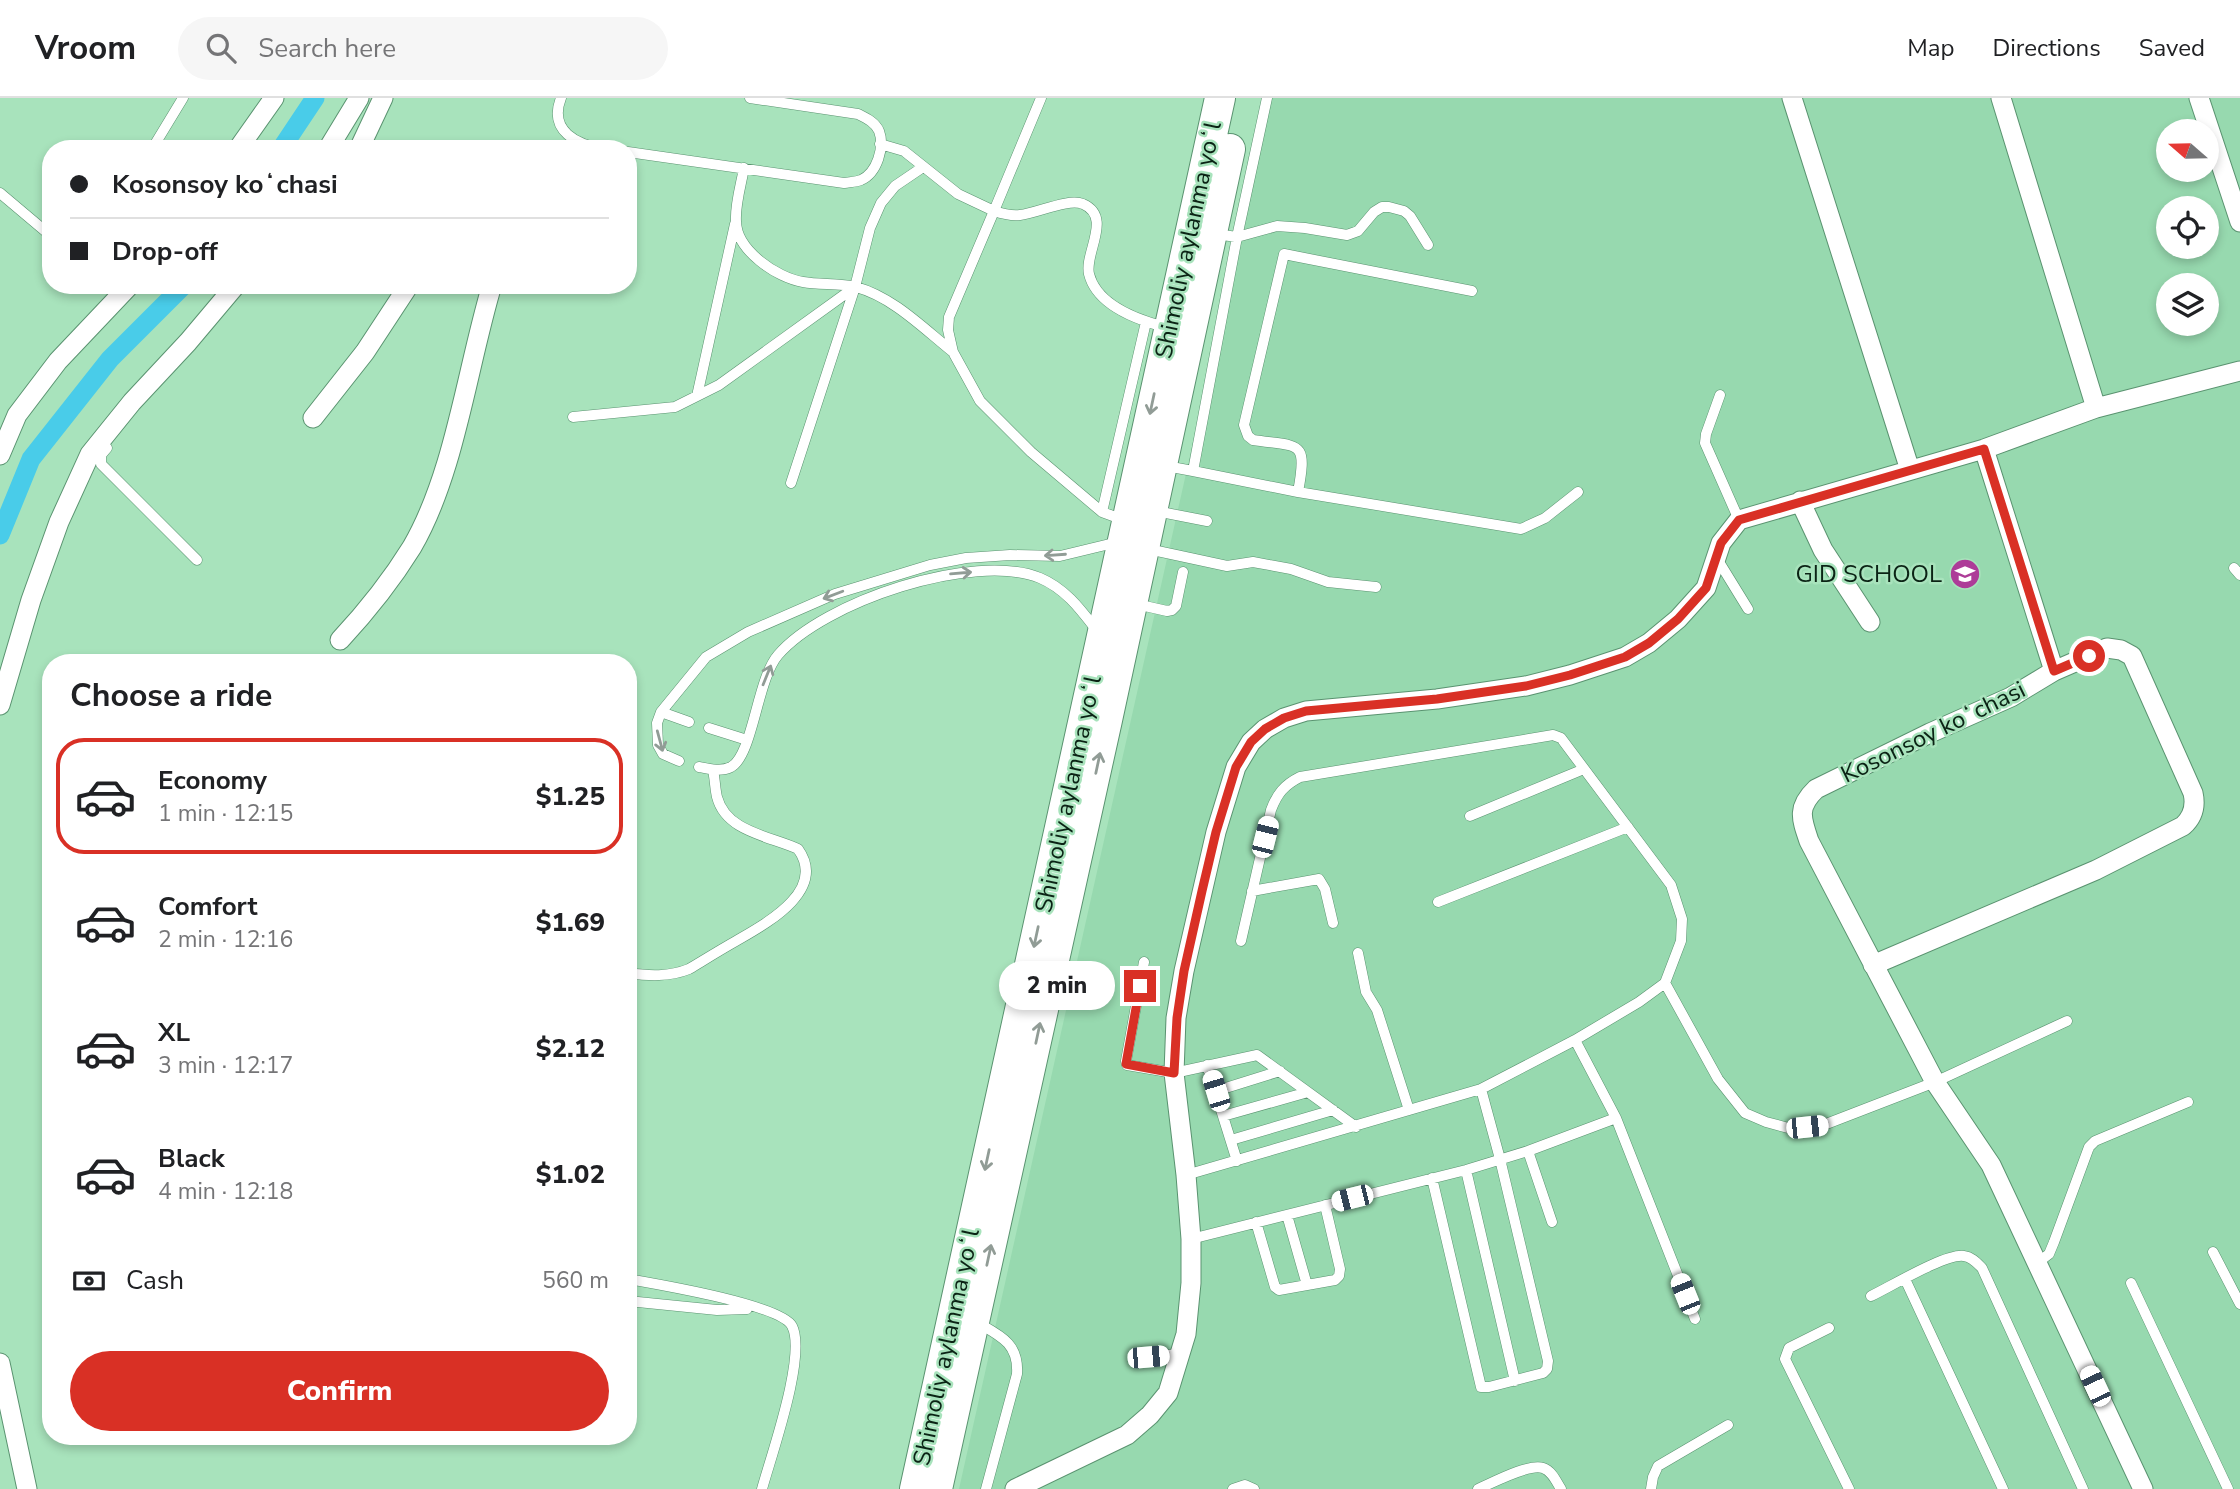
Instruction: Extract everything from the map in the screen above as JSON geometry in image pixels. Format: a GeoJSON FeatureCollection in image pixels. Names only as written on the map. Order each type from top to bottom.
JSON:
{"type":"FeatureCollection","features":[{"type":"Feature","properties":{"kind":"main road","name":"Shimoliy aylanma yoʻl"},"geometry":{"type":"LineString","coordinates":[[937,1489],[974,1321],[1079,795],[1102,638],[1129,526],[1169,327],[1220,98]]}},
{"type":"Feature","properties":{"kind":"main road","name":"Shimoliy aylanma yoʻl"},"geometry":{"type":"LineString","coordinates":[[915,1489],[1079,795],[1132,603],[1129,526],[1162,466],[1169,327],[1224,236],[1241,98]]}},
{"type":"Feature","properties":{"kind":"street"},"geometry":{"type":"LineString","coordinates":[[244,140],[274,98]]}},
{"type":"Feature","properties":{"kind":"street"},"geometry":{"type":"LineString","coordinates":[[333,140],[359,98]]}},
{"type":"Feature","properties":{"kind":"street"},"geometry":{"type":"LineString","coordinates":[[363,140],[383,98]]}},
{"type":"Feature","properties":{"kind":"street"},"geometry":{"type":"LineString","coordinates":[[1792,98],[1910,470]]}},
{"type":"Feature","properties":{"kind":"street"},"geometry":{"type":"LineString","coordinates":[[2001,98],[2096,408]]}},
{"type":"Feature","properties":{"kind":"street"},"geometry":{"type":"LineString","coordinates":[[2199,98],[2240,222]]}},
{"type":"Feature","properties":{"kind":"street"},"geometry":{"type":"LineString","coordinates":[[0,455],[8,419],[122,294]]}},
{"type":"Feature","properties":{"kind":"street"},"geometry":{"type":"LineString","coordinates":[[0,705],[31,600],[59,522],[90,454],[132,401],[188,342],[228,294]]}},
{"type":"Feature","properties":{"kind":"street"},"geometry":{"type":"LineString","coordinates":[[313,418],[365,352],[403,294]]}},
{"type":"Feature","properties":{"kind":"street"},"geometry":{"type":"LineString","coordinates":[[340,640],[376,600],[412,546],[432,504],[490,294]]}},
{"type":"Feature","properties":{"kind":"street"},"geometry":{"type":"LineString","coordinates":[[1015,1489],[1127,1435],[1150,1415],[1168,1393],[1187,1321],[1191,1283],[1186,1175],[1174,1073],[1178,1007],[1216,832],[1236,767],[1251,742],[1265,729],[1284,718],[1306,711],[1437,699],[1526,686],[1625,657],[1649,643],[1678,619],[1706,588],[1721,543],[1739,520],[1984,449],[2096,408],[2240,371]]}},
{"type":"Feature","properties":{"kind":"street"},"geometry":{"type":"LineString","coordinates":[[1984,449],[2054,671]]}},
{"type":"Feature","properties":{"kind":"street"},"geometry":{"type":"LineString","coordinates":[[1800,501],[1823,550],[1870,622]]}},
{"type":"Feature","properties":{"kind":"street","name":"Kosonsoy koʻchasi"},"geometry":{"type":"LineString","coordinates":[[1873,965],[2096,870],[2190,820],[2195,802],[2193,793],[2132,656],[2121,650],[2106,649],[2054,671],[2011,697],[1816,789],[1806,799],[1802,809],[1802,821],[1809,841],[1873,965],[1935,1082],[1991,1165],[2143,1489]]}},
{"type":"Feature","properties":{"kind":"street"},"geometry":{"type":"LineString","coordinates":[[0,1363],[27,1489]]}},
{"type":"Feature","properties":{"kind":"lane"},"geometry":{"type":"LineString","coordinates":[[157,140],[183,98]]}},
{"type":"Feature","properties":{"kind":"lane"},"geometry":{"type":"LineString","coordinates":[[561,98],[558,118],[563,130],[574,140]]}},
{"type":"Feature","properties":{"kind":"lane"},"geometry":{"type":"LineString","coordinates":[[637,153],[844,183],[860,181],[872,171],[878,160],[879,131],[871,121],[858,114],[750,98]]}},
{"type":"Feature","properties":{"kind":"lane"},"geometry":{"type":"LineString","coordinates":[[1041,98],[949,317],[948,330],[953,352],[980,401],[1031,452],[1129,526],[1227,566],[1253,562],[1291,569],[1328,582],[1376,587]]}},
{"type":"Feature","properties":{"kind":"lane"},"geometry":{"type":"LineString","coordinates":[[1193,471],[1224,236],[1267,98]]}},
{"type":"Feature","properties":{"kind":"lane"},"geometry":{"type":"LineString","coordinates":[[880,145],[904,151],[958,194],[1006,215],[1019,215],[1075,202],[1090,208],[1096,219],[1097,231],[1088,272],[1093,283],[1107,300],[1127,314],[1169,327]]}},
{"type":"Feature","properties":{"kind":"lane"},"geometry":{"type":"LineString","coordinates":[[791,483],[855,287],[870,228],[881,203],[895,187],[923,167]]}},
{"type":"Feature","properties":{"kind":"lane"},"geometry":{"type":"LineString","coordinates":[[697,396],[736,223],[744,168]]}},
{"type":"Feature","properties":{"kind":"lane"},"geometry":{"type":"LineString","coordinates":[[0,193],[42,228]]}},
{"type":"Feature","properties":{"kind":"lane"},"geometry":{"type":"LineString","coordinates":[[1224,236],[1277,226],[1348,235],[1358,231],[1374,212],[1382,207],[1389,207],[1404,211],[1410,216],[1428,245]]}},
{"type":"Feature","properties":{"kind":"lane"},"geometry":{"type":"LineString","coordinates":[[736,223],[744,243],[759,260],[776,273],[800,282],[855,287],[884,299],[953,352]]}},
{"type":"Feature","properties":{"kind":"lane"},"geometry":{"type":"LineString","coordinates":[[1298,492],[1303,461],[1300,451],[1293,446],[1253,440],[1248,436],[1244,425],[1284,254],[1472,291]]}},
{"type":"Feature","properties":{"kind":"lane"},"geometry":{"type":"LineString","coordinates":[[573,417],[675,407],[719,385],[855,287]]}},
{"type":"Feature","properties":{"kind":"lane"},"geometry":{"type":"LineString","coordinates":[[1720,395],[1705,443],[1739,520]]}},
{"type":"Feature","properties":{"kind":"lane"},"geometry":{"type":"LineString","coordinates":[[116,422],[120,427],[119,432],[100,455],[101,464],[197,560]]}},
{"type":"Feature","properties":{"kind":"lane"},"geometry":{"type":"LineString","coordinates":[[1162,466],[1521,530],[1545,518],[1578,492]]}},
{"type":"Feature","properties":{"kind":"lane"},"geometry":{"type":"LineString","coordinates":[[680,761],[663,754],[658,746],[657,723],[661,712],[706,657],[748,632],[835,594],[942,562],[1010,555],[1060,556],[1129,526],[1207,521]]}},
{"type":"Feature","properties":{"kind":"lane"},"geometry":{"type":"LineString","coordinates":[[1716,556],[1748,609]]}},
{"type":"Feature","properties":{"kind":"lane"},"geometry":{"type":"LineString","coordinates":[[699,767],[713,770],[732,766],[741,755],[767,671],[785,647],[818,622],[867,600],[934,576],[1021,572],[1038,577],[1066,594],[1102,638]]}},
{"type":"Feature","properties":{"kind":"lane"},"geometry":{"type":"LineString","coordinates":[[1132,603],[1172,610],[1176,606],[1183,572]]}},
{"type":"Feature","properties":{"kind":"lane"},"geometry":{"type":"LineString","coordinates":[[661,712],[689,722]]}},
{"type":"Feature","properties":{"kind":"lane"},"geometry":{"type":"LineString","coordinates":[[709,728],[747,740]]}},
{"type":"Feature","properties":{"kind":"lane"},"geometry":{"type":"LineString","coordinates":[[1186,1175],[1480,1089],[1575,1040],[1639,1002],[1664,983],[1681,941],[1682,919],[1671,885],[1561,738],[1553,735],[1300,777],[1286,784],[1276,798],[1241,942]]}},
{"type":"Feature","properties":{"kind":"lane"},"geometry":{"type":"LineString","coordinates":[[1469,816],[1584,769]]}},
{"type":"Feature","properties":{"kind":"lane"},"geometry":{"type":"LineString","coordinates":[[637,974],[677,974],[689,969],[778,916],[795,900],[800,887],[806,865],[804,857],[798,849],[738,825],[726,814],[717,799],[713,770]]}},
{"type":"Feature","properties":{"kind":"lane"},"geometry":{"type":"LineString","coordinates":[[1438,902],[1628,827]]}},
{"type":"Feature","properties":{"kind":"lane"},"geometry":{"type":"LineString","coordinates":[[1252,891],[1319,879],[1325,889],[1333,923]]}},
{"type":"Feature","properties":{"kind":"lane"},"geometry":{"type":"LineString","coordinates":[[1358,953],[1366,992],[1377,1010],[1409,1110]]}},
{"type":"Feature","properties":{"kind":"lane"},"geometry":{"type":"LineString","coordinates":[[1144,962],[1126,1063],[1174,1073],[1257,1055],[1356,1127]]}},
{"type":"Feature","properties":{"kind":"lane"},"geometry":{"type":"LineString","coordinates":[[1664,983],[1718,1079],[1745,1112],[1766,1122],[1792,1129],[1821,1126],[1935,1082],[2067,1021]]}},
{"type":"Feature","properties":{"kind":"lane"},"geometry":{"type":"LineString","coordinates":[[1575,1040],[1616,1118],[1695,1319]]}},
{"type":"Feature","properties":{"kind":"lane"},"geometry":{"type":"LineString","coordinates":[[1208,1065],[1237,1161]]}},
{"type":"Feature","properties":{"kind":"lane"},"geometry":{"type":"LineString","coordinates":[[1216,1091],[1280,1071]]}},
{"type":"Feature","properties":{"kind":"lane"},"geometry":{"type":"LineString","coordinates":[[1432,1178],[1480,1384],[1484,1388],[1543,1373],[1549,1365],[1500,1159],[1480,1089]]}},
{"type":"Feature","properties":{"kind":"lane"},"geometry":{"type":"LineString","coordinates":[[1223,1116],[1308,1091]]}},
{"type":"Feature","properties":{"kind":"lane"},"geometry":{"type":"LineString","coordinates":[[2037,1263],[2049,1254],[2089,1147],[2188,1102]]}},
{"type":"Feature","properties":{"kind":"lane"},"geometry":{"type":"LineString","coordinates":[[1231,1140],[1334,1110]]}},
{"type":"Feature","properties":{"kind":"lane"},"geometry":{"type":"LineString","coordinates":[[1191,1239],[1466,1170],[1528,1151],[1616,1118]]}},
{"type":"Feature","properties":{"kind":"lane"},"geometry":{"type":"LineString","coordinates":[[1528,1151],[1552,1222]]}},
{"type":"Feature","properties":{"kind":"lane"},"geometry":{"type":"LineString","coordinates":[[1466,1170],[1516,1381]]}},
{"type":"Feature","properties":{"kind":"lane"},"geometry":{"type":"LineString","coordinates":[[1256,1223],[1275,1287],[1283,1291],[1335,1280],[1339,1276],[1339,1269],[1325,1205]]}},
{"type":"Feature","properties":{"kind":"lane"},"geometry":{"type":"LineString","coordinates":[[1287,1215],[1307,1285]]}},
{"type":"Feature","properties":{"kind":"lane"},"geometry":{"type":"LineString","coordinates":[[2213,1252],[2240,1304]]}},
{"type":"Feature","properties":{"kind":"lane"},"geometry":{"type":"LineString","coordinates":[[1871,1296],[1949,1257],[1965,1255],[1975,1260],[1982,1268],[2082,1489]]}},
{"type":"Feature","properties":{"kind":"lane"},"geometry":{"type":"LineString","coordinates":[[1905,1279],[2003,1489]]}},
{"type":"Feature","properties":{"kind":"lane"},"geometry":{"type":"LineString","coordinates":[[637,1281],[700,1293],[774,1312],[788,1319],[795,1332],[797,1346],[792,1380],[762,1489]]}},
{"type":"Feature","properties":{"kind":"lane"},"geometry":{"type":"LineString","coordinates":[[2131,1283],[2228,1489]]}},
{"type":"Feature","properties":{"kind":"lane"},"geometry":{"type":"LineString","coordinates":[[637,1302],[717,1310],[758,1308]]}},
{"type":"Feature","properties":{"kind":"lane"},"geometry":{"type":"LineString","coordinates":[[974,1321],[999,1335],[1013,1348],[1018,1360],[1017,1374],[986,1489]]}},
{"type":"Feature","properties":{"kind":"lane"},"geometry":{"type":"LineString","coordinates":[[1829,1328],[1789,1348],[1785,1359],[1849,1489]]}},
{"type":"Feature","properties":{"kind":"lane"},"geometry":{"type":"LineString","coordinates":[[1148,1357],[1180,1354]]}},
{"type":"Feature","properties":{"kind":"lane"},"geometry":{"type":"LineString","coordinates":[[1651,1489],[1658,1466],[1728,1425]]}},
{"type":"Feature","properties":{"kind":"lane"},"geometry":{"type":"LineString","coordinates":[[1478,1489],[1530,1468],[1540,1467],[1553,1475],[1561,1489]]}},
{"type":"Feature","properties":{"kind":"lane"},"geometry":{"type":"LineString","coordinates":[[1233,1489],[1245,1485],[1254,1489]]}},
{"type":"Feature","properties":{"kind":"shaded area"},"geometry":{"type":"Polygon","coordinates":[[[1270,98],[2240,98],[2240,1489],[959,1489],[1270,98]]]}},
{"type":"Feature","properties":{"kind":"waterway"},"geometry":{"type":"LineString","coordinates":[[287,140],[315,98]]}},
{"type":"Feature","properties":{"kind":"waterway"},"geometry":{"type":"LineString","coordinates":[[0,535],[31,459],[110,359],[175,294]]}},
{"type":"Feature","properties":{"kind":"place","name":"GID SCHOOL"},"geometry":{"type":"Point","coordinates":[1965,574]}},
{"type":"Feature","properties":{"kind":"route"},"geometry":{"type":"LineString","coordinates":[[1140,986],[1126,1064],[1174,1073],[1177,1018],[1184,971],[1216,832],[1236,767],[1251,742],[1265,729],[1284,718],[1306,711],[1437,699],[1526,686],[1625,657],[1649,643],[1678,619],[1706,588],[1721,543],[1739,520],[1762,512],[1984,449],[2054,671],[2089,656]]}}]}
